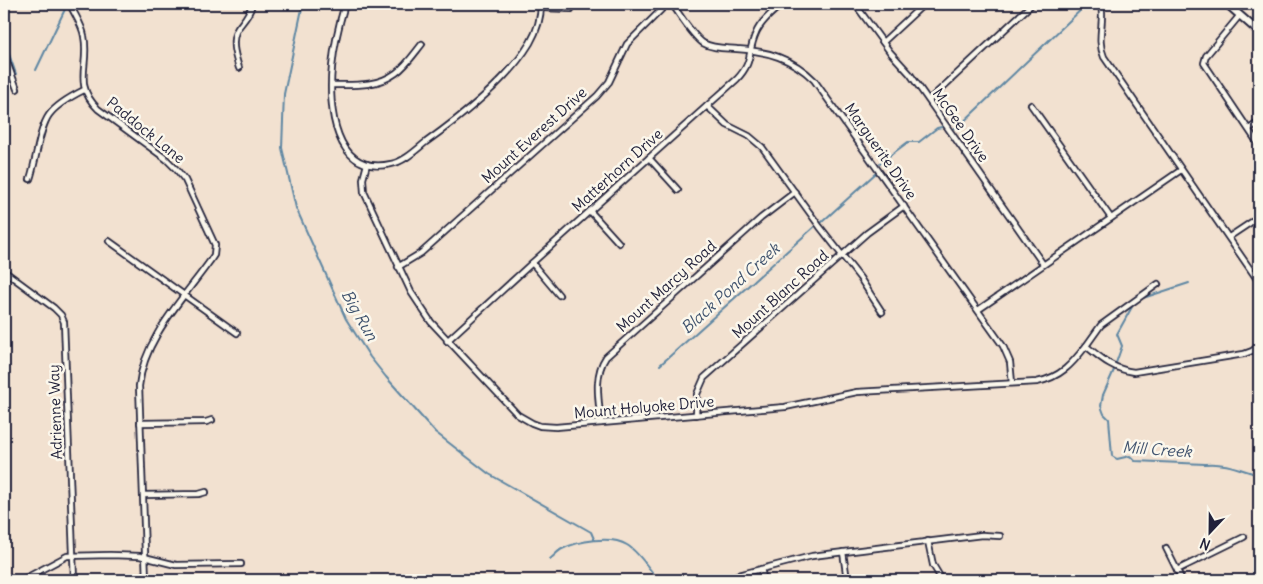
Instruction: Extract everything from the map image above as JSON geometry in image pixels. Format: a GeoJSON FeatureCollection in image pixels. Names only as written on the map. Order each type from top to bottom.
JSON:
{"type":"FeatureCollection","features":[{"type":"Feature","properties":{"kind":"street"},"geometry":{"type":"LineString","coordinates":[[30,179],[44,126],[49,116],[56,108],[84,90],[82,77],[86,54],[84,33],[70,4]]}},
{"type":"Feature","properties":{"kind":"street"},"geometry":{"type":"LineString","coordinates":[[239,68],[233,42],[234,36],[250,12],[252,4]]}},
{"type":"Feature","properties":{"kind":"street"},"geometry":{"type":"LineString","coordinates":[[345,4],[332,67],[332,97],[339,138],[342,145],[359,162],[367,164],[392,164],[405,158],[460,118],[502,79],[526,50],[537,28],[541,6],[571,9]]}},
{"type":"Feature","properties":{"kind":"street","name":"Mount Everest Drive"},"geometry":{"type":"LineString","coordinates":[[398,267],[421,253],[597,96],[612,76],[627,44],[667,4]]}},
{"type":"Feature","properties":{"kind":"street","name":"Marguerite Drive"},"geometry":{"type":"LineString","coordinates":[[672,4],[696,36],[705,44],[718,48],[751,50],[773,54],[798,66],[814,80],[1007,352],[1012,383]]}},
{"type":"Feature","properties":{"kind":"street","name":"Matterhorn Drive"},"geometry":{"type":"LineString","coordinates":[[447,341],[743,73],[749,63],[758,28],[782,4]]}},
{"type":"Feature","properties":{"kind":"street","name":"McGee Drive"},"geometry":{"type":"LineString","coordinates":[[855,4],[929,100],[1044,264]]}},
{"type":"Feature","properties":{"kind":"street"},"geometry":{"type":"LineString","coordinates":[[883,42],[924,4]]}},
{"type":"Feature","properties":{"kind":"street"},"geometry":{"type":"LineString","coordinates":[[929,100],[1032,4]]}},
{"type":"Feature","properties":{"kind":"street"},"geometry":{"type":"LineString","coordinates":[[1101,4],[1103,17],[1100,41],[1104,57],[1259,282]]}},
{"type":"Feature","properties":{"kind":"street"},"geometry":{"type":"LineString","coordinates":[[1227,4],[1259,32]]}},
{"type":"Feature","properties":{"kind":"street"},"geometry":{"type":"LineString","coordinates":[[1240,15],[1206,56],[1204,63],[1259,145]]}},
{"type":"Feature","properties":{"kind":"street"},"geometry":{"type":"LineString","coordinates":[[332,85],[372,84],[390,77],[398,72],[422,44]]}},
{"type":"Feature","properties":{"kind":"street"},"geometry":{"type":"LineString","coordinates":[[4,54],[17,90]]}},
{"type":"Feature","properties":{"kind":"street","name":"Paddock Lane"},"geometry":{"type":"LineString","coordinates":[[84,90],[98,109],[172,164],[184,180],[213,241],[215,250],[210,261],[185,296]]}},
{"type":"Feature","properties":{"kind":"street"},"geometry":{"type":"LineString","coordinates":[[1031,105],[1111,218]]}},
{"type":"Feature","properties":{"kind":"street"},"geometry":{"type":"LineString","coordinates":[[707,106],[727,124],[759,143],[860,278],[882,312]]}},
{"type":"Feature","properties":{"kind":"street"},"geometry":{"type":"LineString","coordinates":[[1249,129],[1259,122]]}},
{"type":"Feature","properties":{"kind":"street"},"geometry":{"type":"LineString","coordinates":[[649,158],[678,190]]}},
{"type":"Feature","properties":{"kind":"street","name":"Mount Holyoke Drive"},"geometry":{"type":"LineString","coordinates":[[367,164],[363,179],[364,192],[398,267],[416,301],[447,341],[511,408],[527,421],[546,427],[785,407],[856,392],[1046,380],[1070,366],[1086,346]]}},
{"type":"Feature","properties":{"kind":"street"},"geometry":{"type":"LineString","coordinates":[[978,310],[1181,170]]}},
{"type":"Feature","properties":{"kind":"street","name":"Mount Marcy Road"},"geometry":{"type":"LineString","coordinates":[[601,423],[598,380],[601,366],[606,358],[761,218],[795,192]]}},
{"type":"Feature","properties":{"kind":"street","name":"Mount Blanc Road"},"geometry":{"type":"LineString","coordinates":[[696,415],[696,394],[704,378],[867,233],[904,206]]}},
{"type":"Feature","properties":{"kind":"street"},"geometry":{"type":"LineString","coordinates":[[590,211],[619,243]]}},
{"type":"Feature","properties":{"kind":"street"},"geometry":{"type":"LineString","coordinates":[[1229,237],[1259,217]]}},
{"type":"Feature","properties":{"kind":"street"},"geometry":{"type":"LineString","coordinates":[[109,241],[237,333]]}},
{"type":"Feature","properties":{"kind":"street"},"geometry":{"type":"LineString","coordinates":[[532,263],[559,296]]}},
{"type":"Feature","properties":{"kind":"street"},"geometry":{"type":"LineString","coordinates":[[4,282],[5,272]]}},
{"type":"Feature","properties":{"kind":"street","name":"Adrienne Way"},"geometry":{"type":"LineString","coordinates":[[5,272],[54,308],[61,315],[64,322],[74,580]]}},
{"type":"Feature","properties":{"kind":"street"},"geometry":{"type":"LineString","coordinates":[[1158,284],[1101,324],[1086,346],[1107,363],[1121,370],[1134,372],[1244,354],[1252,352],[1259,346]]}},
{"type":"Feature","properties":{"kind":"street"},"geometry":{"type":"LineString","coordinates":[[146,580],[139,386],[144,362],[154,339],[185,296]]}},
{"type":"Feature","properties":{"kind":"street"},"geometry":{"type":"LineString","coordinates":[[140,423],[206,422],[212,420]]}},
{"type":"Feature","properties":{"kind":"street"},"geometry":{"type":"LineString","coordinates":[[143,495],[199,494],[206,492]]}},
{"type":"Feature","properties":{"kind":"street"},"geometry":{"type":"LineString","coordinates":[[730,577],[804,558],[843,552],[982,534],[1000,536]]}},
{"type":"Feature","properties":{"kind":"street"},"geometry":{"type":"LineString","coordinates":[[1177,570],[1244,537]]}},
{"type":"Feature","properties":{"kind":"street"},"geometry":{"type":"LineString","coordinates":[[928,541],[933,565],[942,580]]}},
{"type":"Feature","properties":{"kind":"street"},"geometry":{"type":"LineString","coordinates":[[1166,548],[1182,580]]}},
{"type":"Feature","properties":{"kind":"street"},"geometry":{"type":"LineString","coordinates":[[843,552],[847,580]]}},
{"type":"Feature","properties":{"kind":"street"},"geometry":{"type":"LineString","coordinates":[[22,580],[61,559],[73,556],[110,555],[145,558],[176,565],[241,564]]}},
{"type":"Feature","properties":{"kind":"street"},"geometry":{"type":"LineString","coordinates":[[761,569],[764,580]]}},
{"type":"Feature","properties":{"kind":"waterway","name":"Big Run"},"geometry":{"type":"LineString","coordinates":[[303,4],[284,94],[282,148],[296,208],[346,319],[370,357],[435,432],[489,474],[591,532],[594,539]]}},
{"type":"Feature","properties":{"kind":"waterway","name":"Black Pond Creek"},"geometry":{"type":"LineString","coordinates":[[954,128],[957,128],[1087,4]]}},
{"type":"Feature","properties":{"kind":"waterway"},"geometry":{"type":"LineString","coordinates":[[36,70],[67,5]]}},
{"type":"Feature","properties":{"kind":"waterway"},"geometry":{"type":"LineString","coordinates":[[4,40],[16,74]]}},
{"type":"Feature","properties":{"kind":"waterway","name":"Black Pond Creek"},"geometry":{"type":"LineString","coordinates":[[880,163],[908,142],[919,142],[937,128],[942,127]]}},
{"type":"Feature","properties":{"kind":"waterway","name":"Black Pond Creek"},"geometry":{"type":"LineString","coordinates":[[822,222],[876,173]]}},
{"type":"Feature","properties":{"kind":"waterway","name":"Black Pond Creek"},"geometry":{"type":"LineString","coordinates":[[660,365],[814,227]]}},
{"type":"Feature","properties":{"kind":"waterway","name":"Mill Creek"},"geometry":{"type":"LineString","coordinates":[[1116,363],[1122,346],[1117,334],[1133,305],[1140,299],[1189,283]]}},
{"type":"Feature","properties":{"kind":"waterway","name":"Mill Creek"},"geometry":{"type":"LineString","coordinates":[[1114,370],[1103,395],[1101,406],[1104,414],[1109,419],[1112,456],[1117,459],[1130,456],[1135,461],[1219,464],[1259,475]]}},
{"type":"Feature","properties":{"kind":"waterway"},"geometry":{"type":"LineString","coordinates":[[550,559],[562,549],[577,544],[594,540],[612,540],[631,548],[640,556],[658,580]]}}]}
